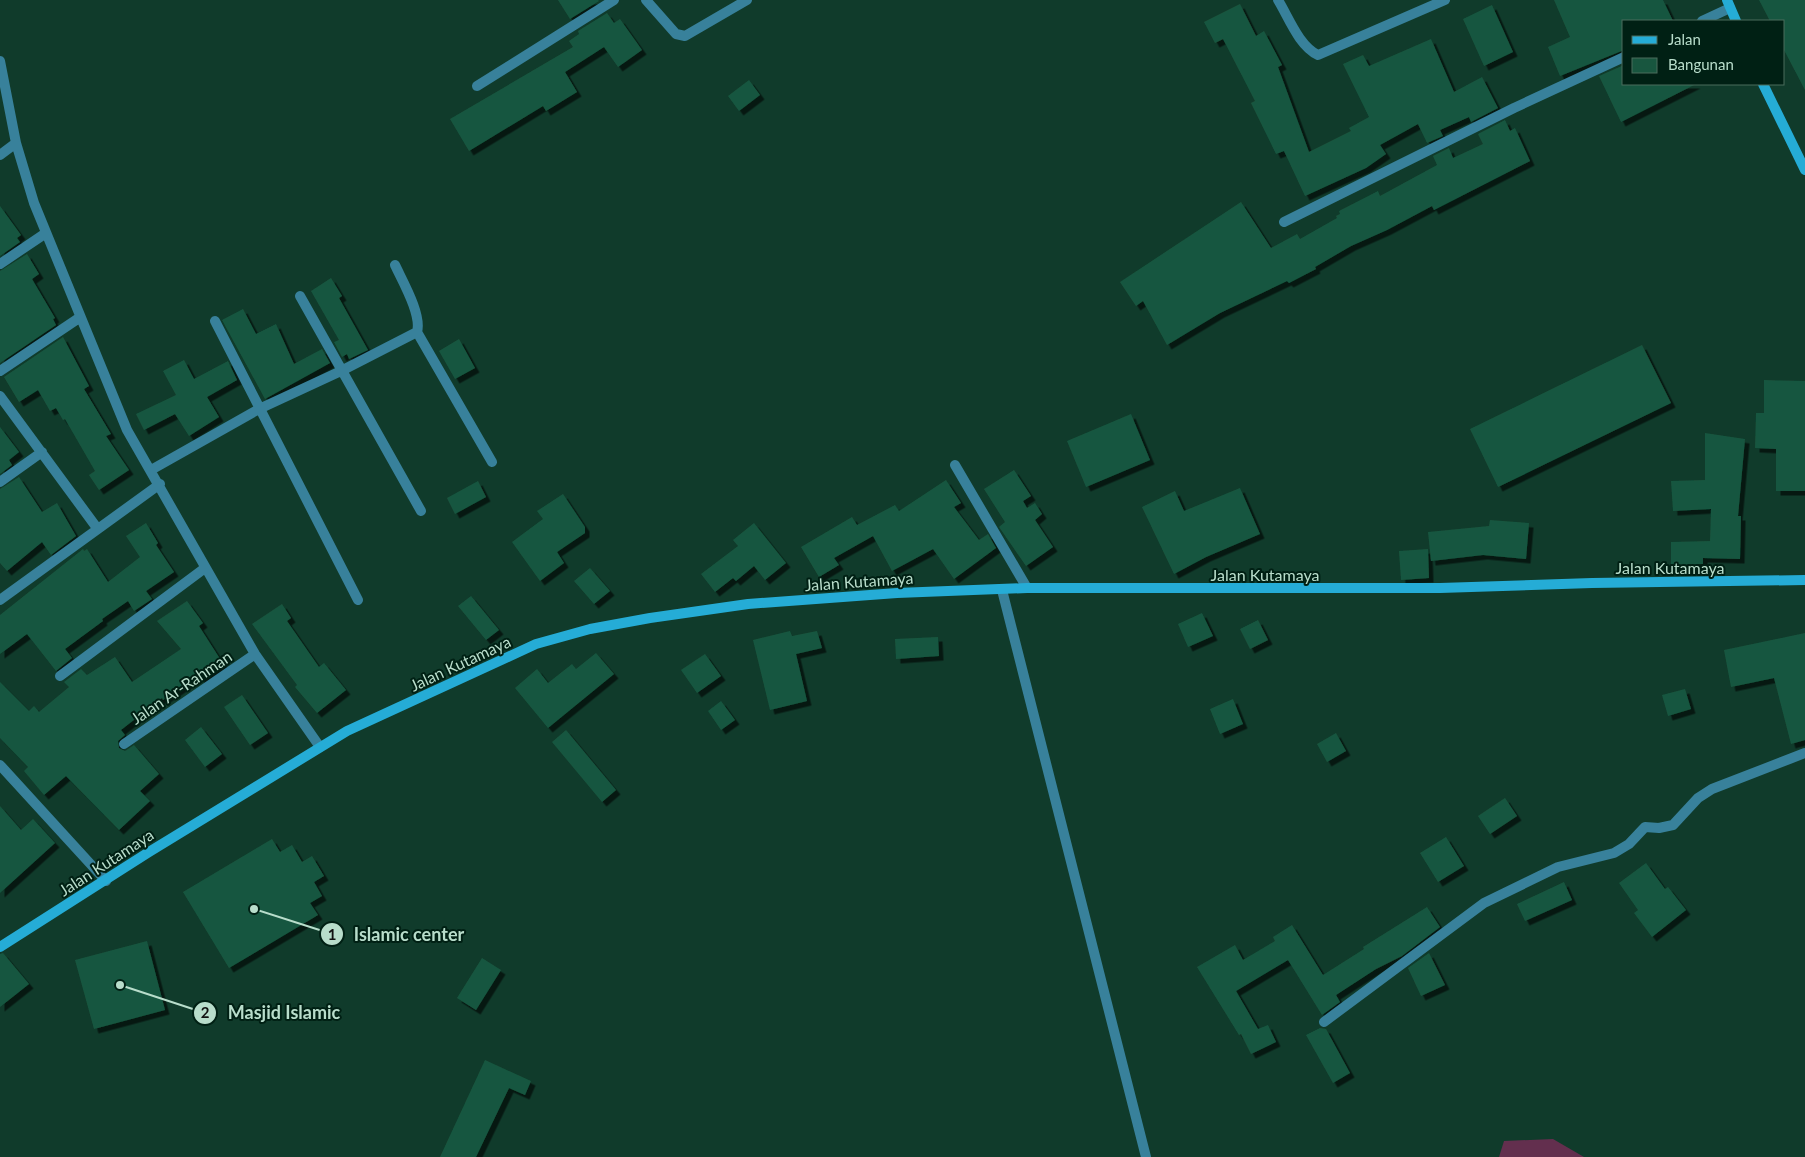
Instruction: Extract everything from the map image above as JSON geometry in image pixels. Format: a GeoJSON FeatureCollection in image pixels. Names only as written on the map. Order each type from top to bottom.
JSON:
{"type":"FeatureCollection","features":[{"type":"Feature","properties":{"kind":"main road"},"geometry":{"type":"LineString","coordinates":[[1728,4],[1736,20]]}},
{"type":"Feature","properties":{"kind":"main road"},"geometry":{"type":"LineString","coordinates":[[1764,85],[1805,170]]}},
{"type":"Feature","properties":{"kind":"main road","name":"Jalan Kutamaya"},"geometry":{"type":"LineString","coordinates":[[0,947],[347,731],[536,644],[590,629],[748,604],[897,592],[1027,588],[1440,588],[1592,582],[1805,580]]}},
{"type":"Feature","properties":{"kind":"street"},"geometry":{"type":"LineString","coordinates":[[476,86],[614,0]]}},
{"type":"Feature","properties":{"kind":"street"},"geometry":{"type":"LineString","coordinates":[[646,0],[676,34],[685,36],[747,0]]}},
{"type":"Feature","properties":{"kind":"street"},"geometry":{"type":"LineString","coordinates":[[1278,0],[1302,42],[1310,51],[1318,56],[1445,0]]}},
{"type":"Feature","properties":{"kind":"street"},"geometry":{"type":"LineString","coordinates":[[1704,20],[1728,4]]}},
{"type":"Feature","properties":{"kind":"street"},"geometry":{"type":"LineString","coordinates":[[1284,222],[1514,108],[1622,59]]}},
{"type":"Feature","properties":{"kind":"street"},"geometry":{"type":"LineString","coordinates":[[0,61],[16,143],[34,203],[79,318],[128,430],[255,654],[320,747]]}},
{"type":"Feature","properties":{"kind":"street"},"geometry":{"type":"LineString","coordinates":[[0,154],[16,143]]}},
{"type":"Feature","properties":{"kind":"street"},"geometry":{"type":"LineString","coordinates":[[0,264],[46,233]]}},
{"type":"Feature","properties":{"kind":"street"},"geometry":{"type":"LineString","coordinates":[[395,265],[409,294],[419,325],[417,332],[492,462]]}},
{"type":"Feature","properties":{"kind":"street"},"geometry":{"type":"LineString","coordinates":[[300,296],[421,511]]}},
{"type":"Feature","properties":{"kind":"street"},"geometry":{"type":"LineString","coordinates":[[0,371],[79,318]]}},
{"type":"Feature","properties":{"kind":"street"},"geometry":{"type":"LineString","coordinates":[[215,321],[358,600]]}},
{"type":"Feature","properties":{"kind":"street"},"geometry":{"type":"LineString","coordinates":[[152,470],[259,409],[341,371],[417,332]]}},
{"type":"Feature","properties":{"kind":"street"},"geometry":{"type":"LineString","coordinates":[[0,396],[97,528]]}},
{"type":"Feature","properties":{"kind":"street"},"geometry":{"type":"LineString","coordinates":[[0,482],[42,452]]}},
{"type":"Feature","properties":{"kind":"street"},"geometry":{"type":"LineString","coordinates":[[955,465],[1027,588]]}},
{"type":"Feature","properties":{"kind":"street"},"geometry":{"type":"LineString","coordinates":[[0,600],[160,484]]}},
{"type":"Feature","properties":{"kind":"street"},"geometry":{"type":"LineString","coordinates":[[60,676],[205,568]]}},
{"type":"Feature","properties":{"kind":"street"},"geometry":{"type":"LineString","coordinates":[[1002,590],[1146,1157]]}},
{"type":"Feature","properties":{"kind":"street","name":"Jalan Ar-Rahman"},"geometry":{"type":"LineString","coordinates":[[124,744],[255,654]]}},
{"type":"Feature","properties":{"kind":"street"},"geometry":{"type":"LineString","coordinates":[[1324,1022],[1501,893],[1558,867],[1614,853],[1629,844],[1645,827],[1660,828],[1673,825],[1698,798],[1712,789],[1805,753]]}},
{"type":"Feature","properties":{"kind":"street"},"geometry":{"type":"LineString","coordinates":[[0,765],[106,881]]}},
{"type":"Feature","properties":{"kind":"shaded area"},"geometry":{"type":"Polygon","coordinates":[[[1553,1139],[1584,1157],[1499,1157],[1504,1141],[1553,1139]]]}},
{"type":"Feature","properties":{"kind":"building"},"geometry":{"type":"Polygon","coordinates":[[[558,0],[598,0],[599,1],[570,19],[558,0]]]}},
{"type":"Feature","properties":{"kind":"building"},"geometry":{"type":"Polygon","coordinates":[[[1554,0],[1663,0],[1673,20],[1622,20],[1622,51],[1560,76],[1548,47],[1570,37],[1554,0]]]}},
{"type":"Feature","properties":{"kind":"building"},"geometry":{"type":"Polygon","coordinates":[[[1759,0],[1805,0],[1805,90],[1785,52],[1785,20],[1769,20],[1759,0]]]}},
{"type":"Feature","properties":{"kind":"building"},"geometry":{"type":"Polygon","coordinates":[[[1240,4],[1256,36],[1264,31],[1282,65],[1278,67],[1309,152],[1351,131],[1349,128],[1369,117],[1343,64],[1363,55],[1369,66],[1431,39],[1454,92],[1482,77],[1498,108],[1471,122],[1469,117],[1440,130],[1443,136],[1427,143],[1418,124],[1380,145],[1386,154],[1366,168],[1305,196],[1284,151],[1276,154],[1251,103],[1255,101],[1223,39],[1215,43],[1204,22],[1240,4]]]}},
{"type":"Feature","properties":{"kind":"building"},"geometry":{"type":"Polygon","coordinates":[[[1492,5],[1513,52],[1484,66],[1463,19],[1492,5]]]}},
{"type":"Feature","properties":{"kind":"building"},"geometry":{"type":"Polygon","coordinates":[[[607,13],[614,23],[620,19],[642,50],[618,67],[604,47],[565,72],[577,92],[546,111],[543,106],[469,151],[450,119],[573,47],[569,41],[579,34],[578,31],[607,13]]]}},
{"type":"Feature","properties":{"kind":"building"},"geometry":{"type":"Polygon","coordinates":[[[1622,66],[1622,85],[1694,85],[1621,122],[1599,76],[1622,66]]]}},
{"type":"Feature","properties":{"kind":"building"},"geometry":{"type":"Polygon","coordinates":[[[749,80],[760,95],[739,111],[728,96],[749,80]]]}},
{"type":"Feature","properties":{"kind":"building"},"geometry":{"type":"Polygon","coordinates":[[[1505,120],[1510,131],[1515,128],[1530,161],[1434,210],[1432,206],[1387,230],[1351,246],[1315,267],[1316,269],[1220,313],[1167,345],[1143,301],[1136,306],[1120,282],[1241,202],[1271,248],[1297,234],[1300,239],[1337,218],[1336,216],[1340,214],[1339,211],[1378,191],[1380,196],[1437,165],[1433,156],[1449,148],[1453,158],[1483,144],[1478,134],[1505,120]]]}},
{"type":"Feature","properties":{"kind":"building"},"geometry":{"type":"Polygon","coordinates":[[[0,206],[21,235],[17,238],[20,242],[0,256],[0,206]]]}},
{"type":"Feature","properties":{"kind":"building"},"geometry":{"type":"Polygon","coordinates":[[[27,254],[39,274],[32,279],[55,318],[53,319],[56,325],[0,363],[0,271],[27,254]]]}},
{"type":"Feature","properties":{"kind":"building"},"geometry":{"type":"Polygon","coordinates":[[[331,278],[342,296],[339,298],[368,350],[349,359],[347,354],[342,357],[334,342],[339,340],[311,291],[331,278]]]}},
{"type":"Feature","properties":{"kind":"building"},"geometry":{"type":"Polygon","coordinates":[[[243,309],[256,334],[276,324],[294,364],[322,349],[330,363],[265,399],[222,320],[243,309]]]}},
{"type":"Feature","properties":{"kind":"building"},"geometry":{"type":"Polygon","coordinates":[[[63,337],[89,386],[84,389],[111,434],[106,436],[129,470],[99,490],[89,475],[95,471],[65,419],[63,420],[56,408],[50,411],[38,390],[19,402],[4,377],[63,337]]]}},
{"type":"Feature","properties":{"kind":"building"},"geometry":{"type":"Polygon","coordinates":[[[459,339],[475,368],[455,379],[439,351],[459,339]]]}},
{"type":"Feature","properties":{"kind":"building"},"geometry":{"type":"Polygon","coordinates":[[[1642,345],[1671,403],[1498,487],[1470,429],[1642,345]]]}},
{"type":"Feature","properties":{"kind":"building"},"geometry":{"type":"Polygon","coordinates":[[[184,360],[194,379],[228,361],[237,380],[207,397],[219,417],[189,436],[175,414],[144,430],[136,414],[176,395],[163,371],[184,360]]]}},
{"type":"Feature","properties":{"kind":"building"},"geometry":{"type":"Polygon","coordinates":[[[1764,380],[1805,381],[1805,491],[1776,491],[1776,449],[1755,448],[1756,413],[1764,413],[1764,380]]]}},
{"type":"Feature","properties":{"kind":"building"},"geometry":{"type":"Polygon","coordinates":[[[1131,414],[1150,460],[1086,487],[1067,441],[1131,414]]]}},
{"type":"Feature","properties":{"kind":"building"},"geometry":{"type":"Polygon","coordinates":[[[0,427],[19,452],[9,460],[12,465],[0,474],[0,427]]]}},
{"type":"Feature","properties":{"kind":"building"},"geometry":{"type":"Polygon","coordinates":[[[1705,433],[1745,439],[1738,516],[1741,516],[1740,559],[1703,558],[1703,564],[1671,565],[1671,542],[1710,541],[1711,509],[1673,511],[1671,481],[1705,480],[1705,433]]]}},
{"type":"Feature","properties":{"kind":"building"},"geometry":{"type":"Polygon","coordinates":[[[1014,470],[1031,496],[1023,501],[1027,508],[1035,503],[1042,514],[1035,520],[1053,547],[1026,566],[999,527],[1005,522],[984,489],[1014,470]]]}},
{"type":"Feature","properties":{"kind":"building"},"geometry":{"type":"Polygon","coordinates":[[[19,477],[42,512],[57,503],[76,536],[51,555],[42,542],[7,571],[0,563],[0,489],[19,477]]]}},
{"type":"Feature","properties":{"kind":"building"},"geometry":{"type":"Polygon","coordinates":[[[946,480],[961,503],[954,507],[979,540],[988,534],[996,548],[954,579],[933,549],[892,571],[873,536],[834,558],[839,565],[819,577],[801,547],[852,517],[857,525],[895,505],[899,511],[946,480]]]}},
{"type":"Feature","properties":{"kind":"building"},"geometry":{"type":"Polygon","coordinates":[[[478,481],[486,497],[455,514],[447,498],[478,481]]]}},
{"type":"Feature","properties":{"kind":"building"},"geometry":{"type":"Polygon","coordinates":[[[1240,488],[1260,534],[1206,557],[1174,574],[1142,507],[1175,491],[1184,511],[1240,488]]]}},
{"type":"Feature","properties":{"kind":"building"},"geometry":{"type":"Polygon","coordinates":[[[563,494],[585,527],[585,533],[557,552],[564,563],[540,581],[512,542],[543,519],[537,511],[563,494]]]}},
{"type":"Feature","properties":{"kind":"building"},"geometry":{"type":"Polygon","coordinates":[[[1490,520],[1529,523],[1526,559],[1483,555],[1431,561],[1428,532],[1489,526],[1490,520]]]}},
{"type":"Feature","properties":{"kind":"building"},"geometry":{"type":"Polygon","coordinates":[[[146,523],[158,543],[156,545],[174,572],[146,591],[152,599],[134,611],[128,601],[102,619],[103,621],[65,649],[72,658],[56,671],[27,634],[0,654],[0,615],[83,549],[84,551],[87,549],[108,582],[140,557],[126,536],[146,523]]]}},
{"type":"Feature","properties":{"kind":"building"},"geometry":{"type":"Polygon","coordinates":[[[754,523],[786,563],[765,580],[754,566],[736,581],[733,578],[715,592],[701,574],[738,546],[733,540],[754,523]]]}},
{"type":"Feature","properties":{"kind":"building"},"geometry":{"type":"Polygon","coordinates":[[[1428,549],[1429,578],[1401,580],[1399,551],[1428,549]]]}},
{"type":"Feature","properties":{"kind":"building"},"geometry":{"type":"Polygon","coordinates":[[[590,568],[610,591],[594,604],[574,581],[590,568]]]}},
{"type":"Feature","properties":{"kind":"building"},"geometry":{"type":"Polygon","coordinates":[[[471,596],[499,630],[486,640],[458,606],[471,596]]]}},
{"type":"Feature","properties":{"kind":"building"},"geometry":{"type":"Polygon","coordinates":[[[187,601],[203,623],[199,626],[224,665],[201,680],[199,676],[163,700],[162,698],[121,730],[125,735],[118,741],[119,748],[125,751],[134,745],[159,774],[140,791],[150,801],[119,830],[66,776],[44,795],[24,771],[28,767],[0,738],[0,682],[29,711],[34,706],[39,712],[69,687],[64,682],[81,669],[87,675],[115,657],[132,682],[181,649],[157,621],[187,601]]]}},
{"type":"Feature","properties":{"kind":"building"},"geometry":{"type":"Polygon","coordinates":[[[282,604],[291,618],[287,621],[319,667],[324,663],[346,690],[317,713],[295,687],[297,685],[252,624],[282,604]]]}},
{"type":"Feature","properties":{"kind":"building"},"geometry":{"type":"Polygon","coordinates":[[[1202,613],[1213,636],[1188,647],[1178,624],[1202,613]]]}},
{"type":"Feature","properties":{"kind":"building"},"geometry":{"type":"Polygon","coordinates":[[[1258,620],[1268,640],[1250,649],[1240,629],[1258,620]]]}},
{"type":"Feature","properties":{"kind":"building"},"geometry":{"type":"Polygon","coordinates":[[[790,631],[792,636],[817,631],[822,648],[796,654],[807,701],[770,710],[753,640],[790,631]]]}},
{"type":"Feature","properties":{"kind":"building"},"geometry":{"type":"Polygon","coordinates":[[[1805,633],[1805,740],[1791,744],[1774,678],[1731,687],[1724,650],[1805,633]]]}},
{"type":"Feature","properties":{"kind":"building"},"geometry":{"type":"Polygon","coordinates":[[[938,637],[939,656],[896,659],[895,639],[938,637]]]}},
{"type":"Feature","properties":{"kind":"building"},"geometry":{"type":"Polygon","coordinates":[[[596,653],[614,674],[548,728],[515,688],[537,669],[548,683],[572,664],[576,669],[596,653]]]}},
{"type":"Feature","properties":{"kind":"building"},"geometry":{"type":"Polygon","coordinates":[[[705,654],[721,676],[697,693],[681,670],[705,654]]]}},
{"type":"Feature","properties":{"kind":"building"},"geometry":{"type":"Polygon","coordinates":[[[1685,689],[1691,709],[1668,716],[1662,695],[1685,689]]]}},
{"type":"Feature","properties":{"kind":"building"},"geometry":{"type":"Polygon","coordinates":[[[242,695],[268,733],[250,745],[224,707],[242,695]]]}},
{"type":"Feature","properties":{"kind":"building"},"geometry":{"type":"Polygon","coordinates":[[[1233,699],[1243,724],[1220,734],[1210,709],[1233,699]]]}},
{"type":"Feature","properties":{"kind":"building"},"geometry":{"type":"Polygon","coordinates":[[[721,701],[735,720],[721,730],[708,711],[721,701]]]}},
{"type":"Feature","properties":{"kind":"building"},"geometry":{"type":"Polygon","coordinates":[[[201,727],[222,754],[205,767],[185,740],[201,727]]]}},
{"type":"Feature","properties":{"kind":"building"},"geometry":{"type":"Polygon","coordinates":[[[566,730],[616,790],[602,802],[552,742],[566,730]]]}},
{"type":"Feature","properties":{"kind":"building"},"geometry":{"type":"Polygon","coordinates":[[[1336,733],[1346,751],[1327,762],[1317,744],[1336,733]]]}},
{"type":"Feature","properties":{"kind":"building"},"geometry":{"type":"Polygon","coordinates":[[[1505,798],[1517,816],[1490,834],[1478,816],[1505,798]]]}},
{"type":"Feature","properties":{"kind":"building"},"geometry":{"type":"Polygon","coordinates":[[[0,806],[21,830],[33,819],[55,843],[0,893],[0,806]]]}},
{"type":"Feature","properties":{"kind":"building"},"geometry":{"type":"Polygon","coordinates":[[[1446,837],[1464,866],[1438,882],[1420,853],[1446,837]]]}},
{"type":"Feature","properties":{"kind":"building"},"geometry":{"type":"Polygon","coordinates":[[[272,839],[280,852],[292,845],[302,862],[312,856],[324,876],[314,882],[322,896],[310,903],[318,915],[229,968],[183,892],[272,839]]]}},
{"type":"Feature","properties":{"kind":"building"},"geometry":{"type":"Polygon","coordinates":[[[1646,863],[1665,889],[1668,887],[1686,910],[1652,937],[1634,913],[1638,910],[1619,883],[1646,863]]]}},
{"type":"Feature","properties":{"kind":"building"},"geometry":{"type":"Polygon","coordinates":[[[1564,882],[1572,900],[1525,921],[1517,904],[1564,882]]]}},
{"type":"Feature","properties":{"kind":"building"},"geometry":{"type":"Polygon","coordinates":[[[1427,907],[1440,927],[1402,956],[1376,969],[1336,995],[1340,1002],[1322,1015],[1288,960],[1236,991],[1258,1029],[1268,1025],[1276,1042],[1251,1054],[1241,1034],[1239,1035],[1197,967],[1235,945],[1243,960],[1275,941],[1273,937],[1292,925],[1323,975],[1364,949],[1363,947],[1427,907]]]}},
{"type":"Feature","properties":{"kind":"building"},"geometry":{"type":"Polygon","coordinates":[[[147,941],[165,1010],[94,1029],[75,960],[147,941]]]}},
{"type":"Feature","properties":{"kind":"building"},"geometry":{"type":"Polygon","coordinates":[[[3,953],[29,984],[0,1007],[0,954],[3,953]]]}},
{"type":"Feature","properties":{"kind":"building"},"geometry":{"type":"Polygon","coordinates":[[[1429,953],[1445,985],[1421,996],[1408,968],[1429,953]]]}},
{"type":"Feature","properties":{"kind":"building"},"geometry":{"type":"Polygon","coordinates":[[[482,958],[501,970],[476,1010],[457,998],[482,958]]]}},
{"type":"Feature","properties":{"kind":"building"},"geometry":{"type":"Polygon","coordinates":[[[1320,1028],[1326,1029],[1350,1073],[1333,1083],[1306,1035],[1320,1028]]]}},
{"type":"Feature","properties":{"kind":"building"},"geometry":{"type":"Polygon","coordinates":[[[485,1060],[531,1081],[525,1095],[509,1088],[476,1157],[440,1157],[485,1060]]]}},
{"type":"Feature","properties":{"kind":"place","name":"Islamic center"},"geometry":{"type":"Point","coordinates":[254,909]}},
{"type":"Feature","properties":{"kind":"place","name":"Masjid Islamic"},"geometry":{"type":"Point","coordinates":[120,985]}}]}
